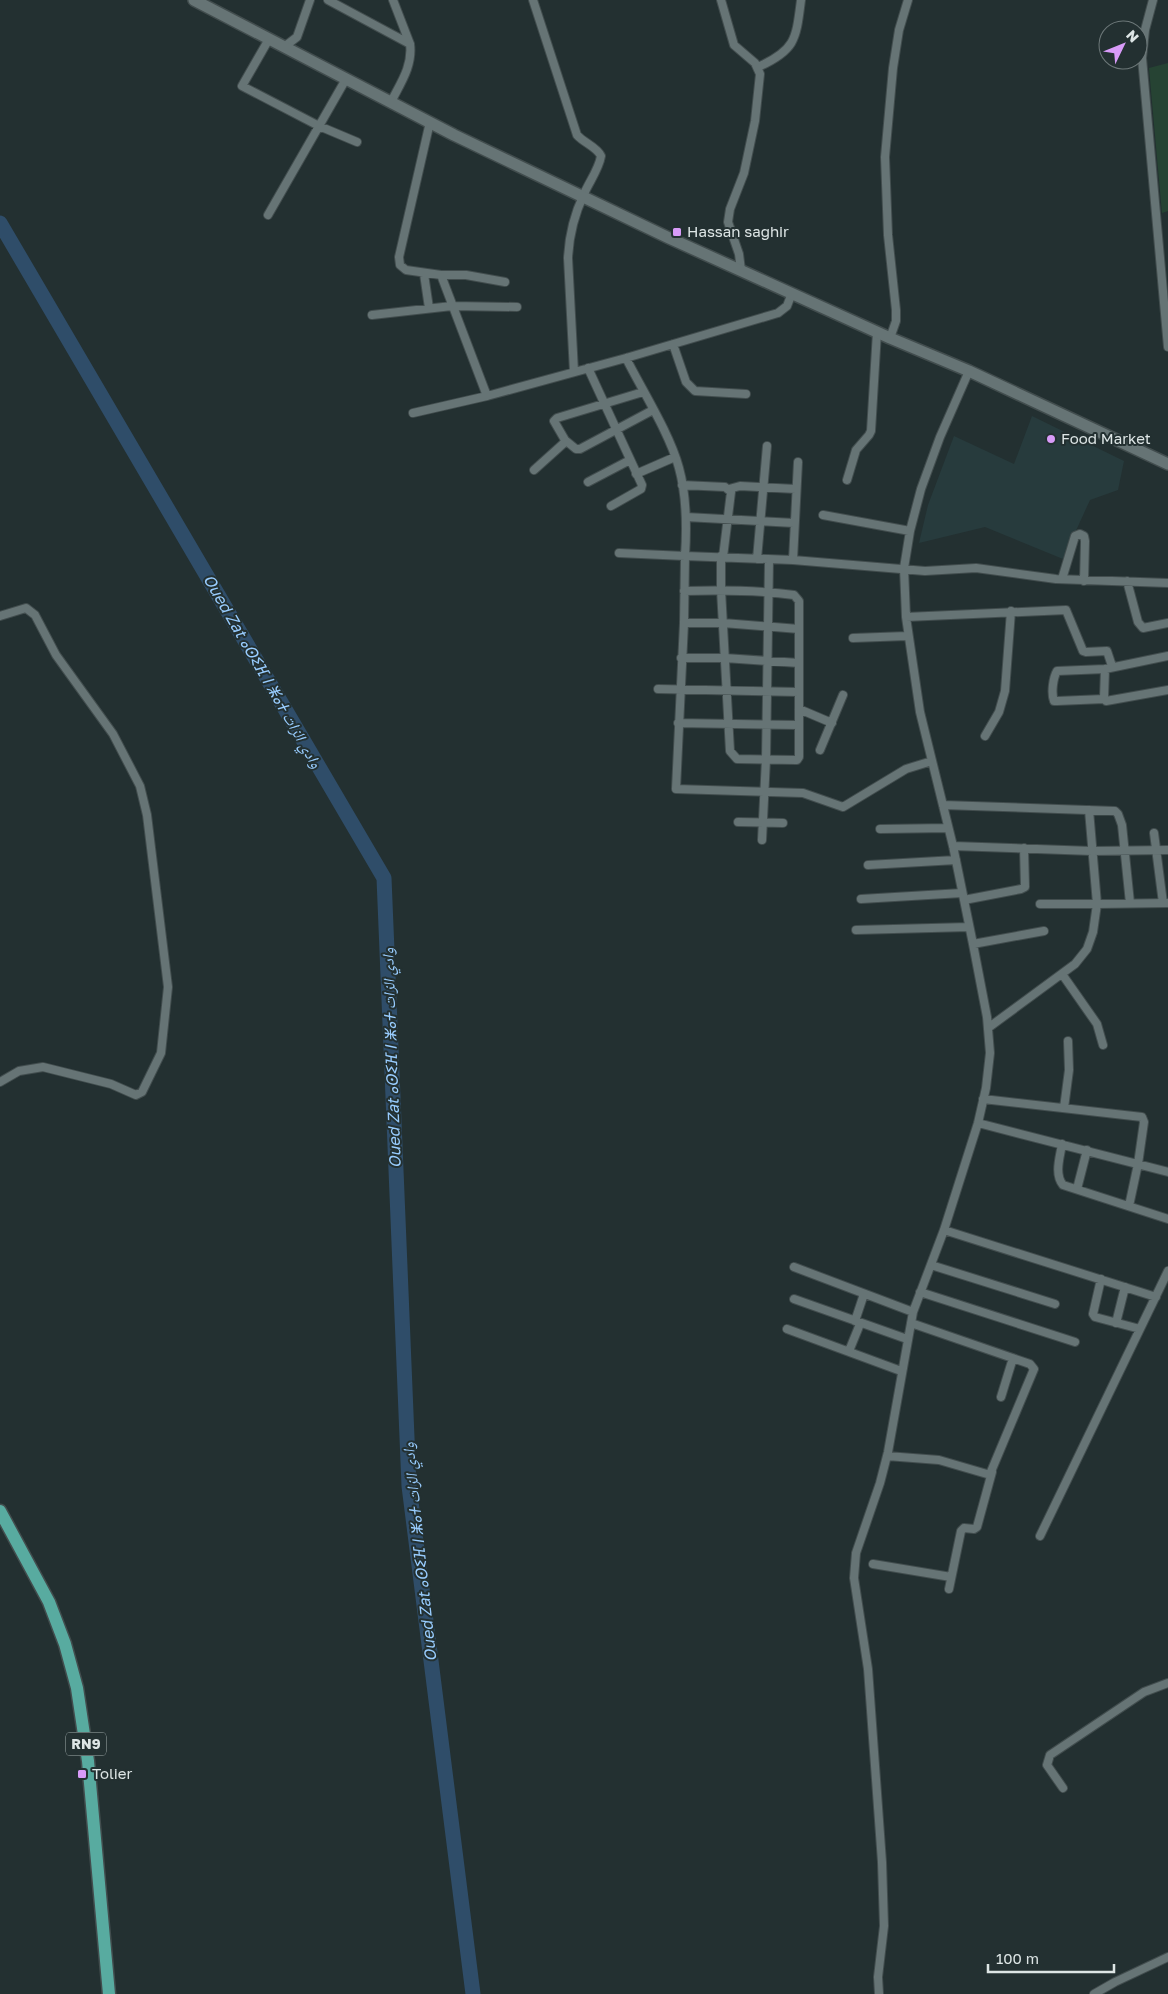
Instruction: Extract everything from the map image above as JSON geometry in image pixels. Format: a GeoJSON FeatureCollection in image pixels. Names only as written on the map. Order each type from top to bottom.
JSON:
{"type":"FeatureCollection","features":[{"type":"Feature","properties":{"kind":"main road","name":"RN9"},"geometry":{"type":"LineString","coordinates":[[0,1511],[49,1602],[62,1635],[78,1688],[88,1761],[109,1994]]}},
{"type":"Feature","properties":{"kind":"street"},"geometry":{"type":"LineString","coordinates":[[194,0],[430,122],[582,197],[890,338],[969,371],[1168,464]]}},
{"type":"Feature","properties":{"kind":"street"},"geometry":{"type":"LineString","coordinates":[[284,47],[297,37],[310,0]]}},
{"type":"Feature","properties":{"kind":"street"},"geometry":{"type":"LineString","coordinates":[[328,0],[410,44]]}},
{"type":"Feature","properties":{"kind":"street"},"geometry":{"type":"LineString","coordinates":[[391,102],[410,61],[410,44],[392,0]]}},
{"type":"Feature","properties":{"kind":"street"},"geometry":{"type":"LineString","coordinates":[[533,0],[577,136],[599,152],[601,156],[582,197],[573,221],[569,239],[568,258],[574,372]]}},
{"type":"Feature","properties":{"kind":"street"},"geometry":{"type":"LineString","coordinates":[[721,0],[734,45],[758,67],[760,74],[755,121],[744,173],[730,210],[728,222],[739,254],[741,270]]}},
{"type":"Feature","properties":{"kind":"street"},"geometry":{"type":"LineString","coordinates":[[758,67],[783,54],[791,45],[801,0]]}},
{"type":"Feature","properties":{"kind":"street"},"geometry":{"type":"LineString","coordinates":[[890,338],[896,321],[896,310],[888,235],[885,158],[893,68],[899,30],[908,0]]}},
{"type":"Feature","properties":{"kind":"street"},"geometry":{"type":"LineString","coordinates":[[1153,0],[1145,30],[1142,58],[1168,347]]}},
{"type":"Feature","properties":{"kind":"street"},"geometry":{"type":"LineString","coordinates":[[269,39],[242,86],[319,126],[357,142]]}},
{"type":"Feature","properties":{"kind":"street"},"geometry":{"type":"LineString","coordinates":[[268,215],[346,79]]}},
{"type":"Feature","properties":{"kind":"street"},"geometry":{"type":"LineString","coordinates":[[430,122],[399,257],[400,265],[402,268],[424,274],[466,275],[505,282]]}},
{"type":"Feature","properties":{"kind":"street"},"geometry":{"type":"LineString","coordinates":[[424,274],[429,308]]}},
{"type":"Feature","properties":{"kind":"street"},"geometry":{"type":"LineString","coordinates":[[441,275],[487,396]]}},
{"type":"Feature","properties":{"kind":"street"},"geometry":{"type":"LineString","coordinates":[[412,413],[487,396],[626,358],[778,313],[787,306],[792,293]]}},
{"type":"Feature","properties":{"kind":"street"},"geometry":{"type":"LineString","coordinates":[[372,315],[452,306],[517,307]]}},
{"type":"Feature","properties":{"kind":"street"},"geometry":{"type":"LineString","coordinates":[[847,480],[856,450],[871,431],[877,332]]}},
{"type":"Feature","properties":{"kind":"street"},"geometry":{"type":"LineString","coordinates":[[673,344],[686,382],[690,388],[695,391],[746,394]]}},
{"type":"Feature","properties":{"kind":"street"},"geometry":{"type":"LineString","coordinates":[[626,358],[675,457],[682,485],[686,517],[684,624],[676,789],[764,790],[803,793],[843,807],[906,769],[932,761]]}},
{"type":"Feature","properties":{"kind":"street"},"geometry":{"type":"LineString","coordinates":[[588,368],[642,489],[611,506]]}},
{"type":"Feature","properties":{"kind":"street"},"geometry":{"type":"LineString","coordinates":[[879,1994],[878,1977],[884,1926],[882,1862],[868,1669],[854,1578],[856,1554],[887,1456],[913,1312],[944,1230],[978,1123],[984,1099],[990,1053],[988,1028],[956,860],[920,712],[907,636],[904,568],[910,531],[921,489],[940,437],[969,371]]}},
{"type":"Feature","properties":{"kind":"street"},"geometry":{"type":"LineString","coordinates":[[643,392],[557,418],[554,421],[565,440],[576,449],[580,449],[652,410]]}},
{"type":"Feature","properties":{"kind":"street"},"geometry":{"type":"LineString","coordinates":[[534,470],[565,440]]}},
{"type":"Feature","properties":{"kind":"street"},"geometry":{"type":"LineString","coordinates":[[757,559],[767,446]]}},
{"type":"Feature","properties":{"kind":"street"},"geometry":{"type":"LineString","coordinates":[[636,474],[675,457]]}},
{"type":"Feature","properties":{"kind":"street"},"geometry":{"type":"LineString","coordinates":[[588,482],[630,460]]}},
{"type":"Feature","properties":{"kind":"street"},"geometry":{"type":"LineString","coordinates":[[793,560],[798,462]]}},
{"type":"Feature","properties":{"kind":"street"},"geometry":{"type":"LineString","coordinates":[[682,485],[728,489],[740,486],[796,489]]}},
{"type":"Feature","properties":{"kind":"street"},"geometry":{"type":"LineString","coordinates":[[684,591],[721,590],[768,592],[794,595],[799,601],[799,726],[798,759],[795,761],[737,759],[730,751],[721,590],[722,556],[730,499],[728,489]]}},
{"type":"Feature","properties":{"kind":"street"},"geometry":{"type":"LineString","coordinates":[[823,515],[910,531]]}},
{"type":"Feature","properties":{"kind":"street"},"geometry":{"type":"LineString","coordinates":[[686,517],[794,523]]}},
{"type":"Feature","properties":{"kind":"street"},"geometry":{"type":"LineString","coordinates":[[1062,579],[1075,536],[1080,534],[1084,536],[1085,541],[1084,580]]}},
{"type":"Feature","properties":{"kind":"street"},"geometry":{"type":"LineString","coordinates":[[618,553],[793,560],[925,571],[976,568],[1062,579],[1168,583]]}},
{"type":"Feature","properties":{"kind":"street"},"geometry":{"type":"LineString","coordinates":[[762,840],[766,759],[769,560]]}},
{"type":"Feature","properties":{"kind":"street"},"geometry":{"type":"LineString","coordinates":[[1127,581],[1138,622],[1141,626],[1143,628],[1168,623]]}},
{"type":"Feature","properties":{"kind":"street"},"geometry":{"type":"LineString","coordinates":[[0,616],[26,608],[35,614],[56,655],[113,734],[140,786],[148,815],[168,987],[161,1053],[142,1092],[136,1095],[111,1084],[43,1067],[19,1071],[0,1082]]}},
{"type":"Feature","properties":{"kind":"street"},"geometry":{"type":"LineString","coordinates":[[906,617],[1066,610],[1083,651],[1107,650],[1108,668],[1104,699]]}},
{"type":"Feature","properties":{"kind":"street"},"geometry":{"type":"LineString","coordinates":[[985,736],[999,712],[1005,691],[1011,611]]}},
{"type":"Feature","properties":{"kind":"street"},"geometry":{"type":"LineString","coordinates":[[684,624],[723,623],[799,629]]}},
{"type":"Feature","properties":{"kind":"street"},"geometry":{"type":"LineString","coordinates":[[853,638],[907,636]]}},
{"type":"Feature","properties":{"kind":"street"},"geometry":{"type":"LineString","coordinates":[[1168,656],[1108,668],[1057,671],[1052,695],[1054,700],[1057,701],[1106,700],[1168,690]]}},
{"type":"Feature","properties":{"kind":"street"},"geometry":{"type":"LineString","coordinates":[[681,658],[725,658],[799,663]]}},
{"type":"Feature","properties":{"kind":"street"},"geometry":{"type":"LineString","coordinates":[[658,689],[799,692]]}},
{"type":"Feature","properties":{"kind":"street"},"geometry":{"type":"LineString","coordinates":[[820,750],[843,695]]}},
{"type":"Feature","properties":{"kind":"street"},"geometry":{"type":"LineString","coordinates":[[799,709],[832,722]]}},
{"type":"Feature","properties":{"kind":"street"},"geometry":{"type":"LineString","coordinates":[[678,723],[799,726]]}},
{"type":"Feature","properties":{"kind":"street"},"geometry":{"type":"LineString","coordinates":[[943,805],[1115,811],[1122,825],[1130,903]]}},
{"type":"Feature","properties":{"kind":"street"},"geometry":{"type":"LineString","coordinates":[[988,1028],[1075,964],[1087,949],[1093,932],[1097,904],[1089,810]]}},
{"type":"Feature","properties":{"kind":"street"},"geometry":{"type":"LineString","coordinates":[[738,822],[783,823]]}},
{"type":"Feature","properties":{"kind":"street"},"geometry":{"type":"LineString","coordinates":[[880,829],[948,828]]}},
{"type":"Feature","properties":{"kind":"street"},"geometry":{"type":"LineString","coordinates":[[1040,904],[1165,903],[1154,833]]}},
{"type":"Feature","properties":{"kind":"street"},"geometry":{"type":"LineString","coordinates":[[953,846],[1092,851],[1168,850]]}},
{"type":"Feature","properties":{"kind":"street"},"geometry":{"type":"LineString","coordinates":[[861,899],[963,896],[1021,889],[1025,887],[1024,848]]}},
{"type":"Feature","properties":{"kind":"street"},"geometry":{"type":"LineString","coordinates":[[868,865],[956,860]]}},
{"type":"Feature","properties":{"kind":"street"},"geometry":{"type":"LineString","coordinates":[[856,930],[969,927]]}},
{"type":"Feature","properties":{"kind":"street"},"geometry":{"type":"LineString","coordinates":[[973,944],[1044,931]]}},
{"type":"Feature","properties":{"kind":"street"},"geometry":{"type":"LineString","coordinates":[[1062,974],[1097,1024],[1103,1045]]}},
{"type":"Feature","properties":{"kind":"street"},"geometry":{"type":"LineString","coordinates":[[1064,1108],[1069,1070],[1068,1041]]}},
{"type":"Feature","properties":{"kind":"street"},"geometry":{"type":"LineString","coordinates":[[984,1099],[1142,1117],[1144,1122],[1138,1164],[1129,1206]]}},
{"type":"Feature","properties":{"kind":"street"},"geometry":{"type":"LineString","coordinates":[[978,1123],[1168,1172]]}},
{"type":"Feature","properties":{"kind":"street"},"geometry":{"type":"LineString","coordinates":[[1062,1144],[1059,1180],[1063,1185],[1168,1218]]}},
{"type":"Feature","properties":{"kind":"street"},"geometry":{"type":"LineString","coordinates":[[1077,1189],[1087,1150]]}},
{"type":"Feature","properties":{"kind":"street"},"geometry":{"type":"LineString","coordinates":[[944,1230],[1156,1297]]}},
{"type":"Feature","properties":{"kind":"street"},"geometry":{"type":"LineString","coordinates":[[931,1265],[1055,1304]]}},
{"type":"Feature","properties":{"kind":"street"},"geometry":{"type":"LineString","coordinates":[[794,1267],[913,1312]]}},
{"type":"Feature","properties":{"kind":"street"},"geometry":{"type":"LineString","coordinates":[[1040,1536],[1168,1272]]}},
{"type":"Feature","properties":{"kind":"street"},"geometry":{"type":"LineString","coordinates":[[1100,1279],[1093,1314],[1140,1329]]}},
{"type":"Feature","properties":{"kind":"street"},"geometry":{"type":"LineString","coordinates":[[1116,1322],[1125,1287]]}},
{"type":"Feature","properties":{"kind":"street"},"geometry":{"type":"LineString","coordinates":[[920,1292],[1075,1342]]}},
{"type":"Feature","properties":{"kind":"street"},"geometry":{"type":"LineString","coordinates":[[849,1352],[864,1294]]}},
{"type":"Feature","properties":{"kind":"street"},"geometry":{"type":"LineString","coordinates":[[794,1299],[857,1323],[907,1339]]}},
{"type":"Feature","properties":{"kind":"street"},"geometry":{"type":"LineString","coordinates":[[911,1324],[1014,1358],[1030,1364],[1034,1369],[992,1472],[977,1526],[974,1529],[964,1528],[961,1531],[949,1589]]}},
{"type":"Feature","properties":{"kind":"street"},"geometry":{"type":"LineString","coordinates":[[787,1329],[901,1371]]}},
{"type":"Feature","properties":{"kind":"street"},"geometry":{"type":"LineString","coordinates":[[1001,1397],[1014,1358]]}},
{"type":"Feature","properties":{"kind":"street"},"geometry":{"type":"LineString","coordinates":[[887,1456],[939,1460],[987,1474],[992,1472]]}},
{"type":"Feature","properties":{"kind":"street"},"geometry":{"type":"LineString","coordinates":[[873,1564],[952,1577]]}},
{"type":"Feature","properties":{"kind":"street"},"geometry":{"type":"LineString","coordinates":[[1063,1788],[1047,1765],[1050,1755],[1144,1692],[1168,1683]]}},
{"type":"Feature","properties":{"kind":"street"},"geometry":{"type":"LineString","coordinates":[[1094,1994],[1168,1957]]}},
{"type":"Feature","properties":{"kind":"shaded area"},"geometry":{"type":"Polygon","coordinates":[[[1032,416],[1124,461],[1118,490],[1090,500],[1063,559],[985,527],[919,543],[928,505],[954,436],[1014,464],[1032,416]]]}},
{"type":"Feature","properties":{"kind":"green space"},"geometry":{"type":"Polygon","coordinates":[[[1168,63],[1168,211],[1162,213],[1149,68],[1168,63]]]}},
{"type":"Feature","properties":{"kind":"waterway","name":"Oued Zat ⴰⵙⵉⴼ ⵏ ⵥⴰⵜ وادي الزات"},"geometry":{"type":"LineString","coordinates":[[0,223],[384,878],[409,1486],[473,1994]]}},
{"type":"Feature","properties":{"kind":"place","name":"Hassan saghir"},"geometry":{"type":"Point","coordinates":[677,232]}},
{"type":"Feature","properties":{"kind":"place","name":"Food Market"},"geometry":{"type":"Point","coordinates":[1051,439]}},
{"type":"Feature","properties":{"kind":"place","name":"Tolier"},"geometry":{"type":"Point","coordinates":[82,1774]}}]}
